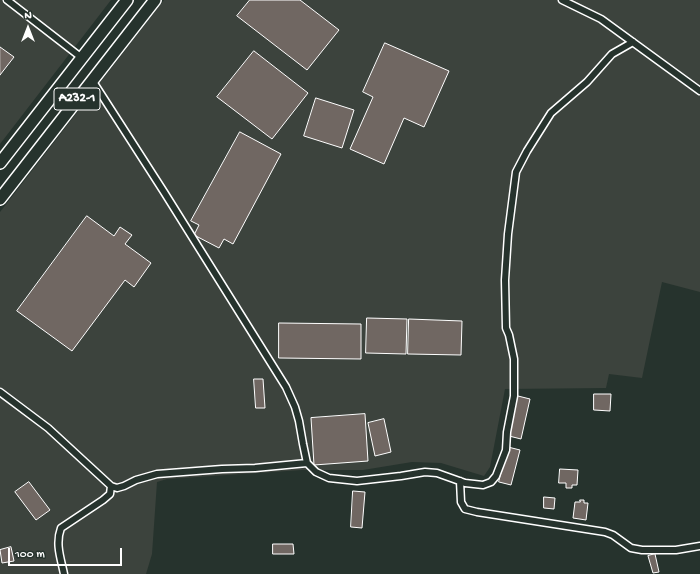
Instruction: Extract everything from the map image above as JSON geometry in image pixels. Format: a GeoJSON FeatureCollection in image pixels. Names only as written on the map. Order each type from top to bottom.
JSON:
{"type":"FeatureCollection","features":[{"type":"Feature","properties":{"kind":"highway","name":"A232-1"},"geometry":{"type":"LineString","coordinates":[[0,163],[127,0]]}},
{"type":"Feature","properties":{"kind":"highway","name":"A232-1"},"geometry":{"type":"LineString","coordinates":[[0,199],[155,0]]}},
{"type":"Feature","properties":{"kind":"street"},"geometry":{"type":"LineString","coordinates":[[8,0],[82,58]]}},
{"type":"Feature","properties":{"kind":"street"},"geometry":{"type":"LineString","coordinates":[[562,0],[601,19],[700,91]]}},
{"type":"Feature","properties":{"kind":"street"},"geometry":{"type":"LineString","coordinates":[[92,80],[286,387],[295,407],[299,421],[307,463],[316,472],[329,478],[357,481],[425,472],[437,473],[465,483],[483,485],[491,482],[496,476],[506,450],[507,432],[514,396],[514,359],[506,328],[505,280],[508,234],[516,172],[527,151],[551,113],[587,82],[612,54],[633,42]]}},
{"type":"Feature","properties":{"kind":"street"},"geometry":{"type":"LineString","coordinates":[[0,392],[48,428],[111,486],[117,488],[136,480],[157,474],[307,463]]}},
{"type":"Feature","properties":{"kind":"street"},"geometry":{"type":"LineString","coordinates":[[460,481],[461,502],[465,508],[477,512],[606,532],[613,535],[631,548],[642,550],[676,550],[700,546]]}},
{"type":"Feature","properties":{"kind":"street"},"geometry":{"type":"LineString","coordinates":[[64,574],[58,545],[58,536],[61,528],[103,500],[110,494],[111,486]]}},
{"type":"Feature","properties":{"kind":"shaded area"},"geometry":{"type":"Polygon","coordinates":[[[0,0],[111,0],[0,144],[0,0]]]}},
{"type":"Feature","properties":{"kind":"shaded area"},"geometry":{"type":"Polygon","coordinates":[[[164,0],[700,0],[700,292],[662,282],[642,378],[609,374],[606,388],[505,389],[490,467],[484,476],[441,463],[412,462],[363,470],[302,470],[167,479],[157,482],[152,554],[146,574],[0,574],[0,212],[164,0]]]}},
{"type":"Feature","properties":{"kind":"building"},"geometry":{"type":"Polygon","coordinates":[[[250,0],[300,0],[339,30],[307,70],[237,16],[250,0]]]}},
{"type":"Feature","properties":{"kind":"building"},"geometry":{"type":"Polygon","coordinates":[[[385,43],[449,71],[424,127],[404,118],[384,164],[350,149],[373,97],[363,92],[385,43]]]}},
{"type":"Feature","properties":{"kind":"building"},"geometry":{"type":"Polygon","coordinates":[[[0,47],[14,57],[0,75],[0,47]]]}},
{"type":"Feature","properties":{"kind":"building"},"geometry":{"type":"Polygon","coordinates":[[[254,51],[308,93],[272,139],[217,97],[254,51]]]}},
{"type":"Feature","properties":{"kind":"building"},"geometry":{"type":"Polygon","coordinates":[[[316,98],[354,110],[342,148],[304,136],[316,98]]]}},
{"type":"Feature","properties":{"kind":"building"},"geometry":{"type":"Polygon","coordinates":[[[240,132],[281,154],[233,244],[224,239],[219,248],[194,235],[199,225],[191,221],[240,132]]]}},
{"type":"Feature","properties":{"kind":"building"},"geometry":{"type":"Polygon","coordinates":[[[87,216],[114,236],[120,227],[132,235],[125,244],[151,263],[134,287],[125,280],[72,351],[17,311],[87,216]]]}},
{"type":"Feature","properties":{"kind":"building"},"geometry":{"type":"Polygon","coordinates":[[[367,318],[407,319],[406,354],[366,353],[367,318]]]}},
{"type":"Feature","properties":{"kind":"building"},"geometry":{"type":"Polygon","coordinates":[[[409,319],[462,321],[461,355],[408,354],[409,319]]]}},
{"type":"Feature","properties":{"kind":"building"},"geometry":{"type":"Polygon","coordinates":[[[279,323],[361,324],[361,359],[279,358],[279,323]]]}},
{"type":"Feature","properties":{"kind":"building"},"geometry":{"type":"Polygon","coordinates":[[[254,379],[263,379],[265,408],[256,408],[254,379]]]}},
{"type":"Feature","properties":{"kind":"building"},"geometry":{"type":"Polygon","coordinates":[[[594,394],[611,394],[610,411],[594,410],[594,394]]]}},
{"type":"Feature","properties":{"kind":"building"},"geometry":{"type":"Polygon","coordinates":[[[518,396],[530,399],[521,439],[509,436],[518,396]]]}},
{"type":"Feature","properties":{"kind":"building"},"geometry":{"type":"Polygon","coordinates":[[[365,414],[368,461],[314,465],[311,418],[365,414]]]}},
{"type":"Feature","properties":{"kind":"building"},"geometry":{"type":"Polygon","coordinates":[[[384,419],[391,452],[375,456],[368,423],[384,419]]]}},
{"type":"Feature","properties":{"kind":"building"},"geometry":{"type":"Polygon","coordinates":[[[508,447],[520,450],[511,485],[499,482],[508,447]]]}},
{"type":"Feature","properties":{"kind":"building"},"geometry":{"type":"Polygon","coordinates":[[[560,469],[578,470],[577,485],[572,485],[572,488],[566,488],[566,483],[559,483],[560,469]]]}},
{"type":"Feature","properties":{"kind":"building"},"geometry":{"type":"Polygon","coordinates":[[[29,482],[50,510],[36,520],[15,492],[29,482]]]}},
{"type":"Feature","properties":{"kind":"building"},"geometry":{"type":"Polygon","coordinates":[[[353,491],[365,492],[362,528],[351,527],[353,491]]]}},
{"type":"Feature","properties":{"kind":"building"},"geometry":{"type":"Polygon","coordinates":[[[544,497],[555,498],[554,509],[544,508],[544,497]]]}},
{"type":"Feature","properties":{"kind":"building"},"geometry":{"type":"Polygon","coordinates":[[[580,500],[584,500],[584,503],[588,503],[586,520],[573,518],[575,502],[580,502],[580,500]]]}},
{"type":"Feature","properties":{"kind":"building"},"geometry":{"type":"Polygon","coordinates":[[[273,544],[293,544],[294,554],[273,554],[273,544]]]}},
{"type":"Feature","properties":{"kind":"building"},"geometry":{"type":"Polygon","coordinates":[[[11,547],[14,561],[2,563],[0,550],[11,547]]]}},
{"type":"Feature","properties":{"kind":"building"},"geometry":{"type":"Polygon","coordinates":[[[655,554],[659,572],[653,573],[648,556],[655,554]]]}}]}
